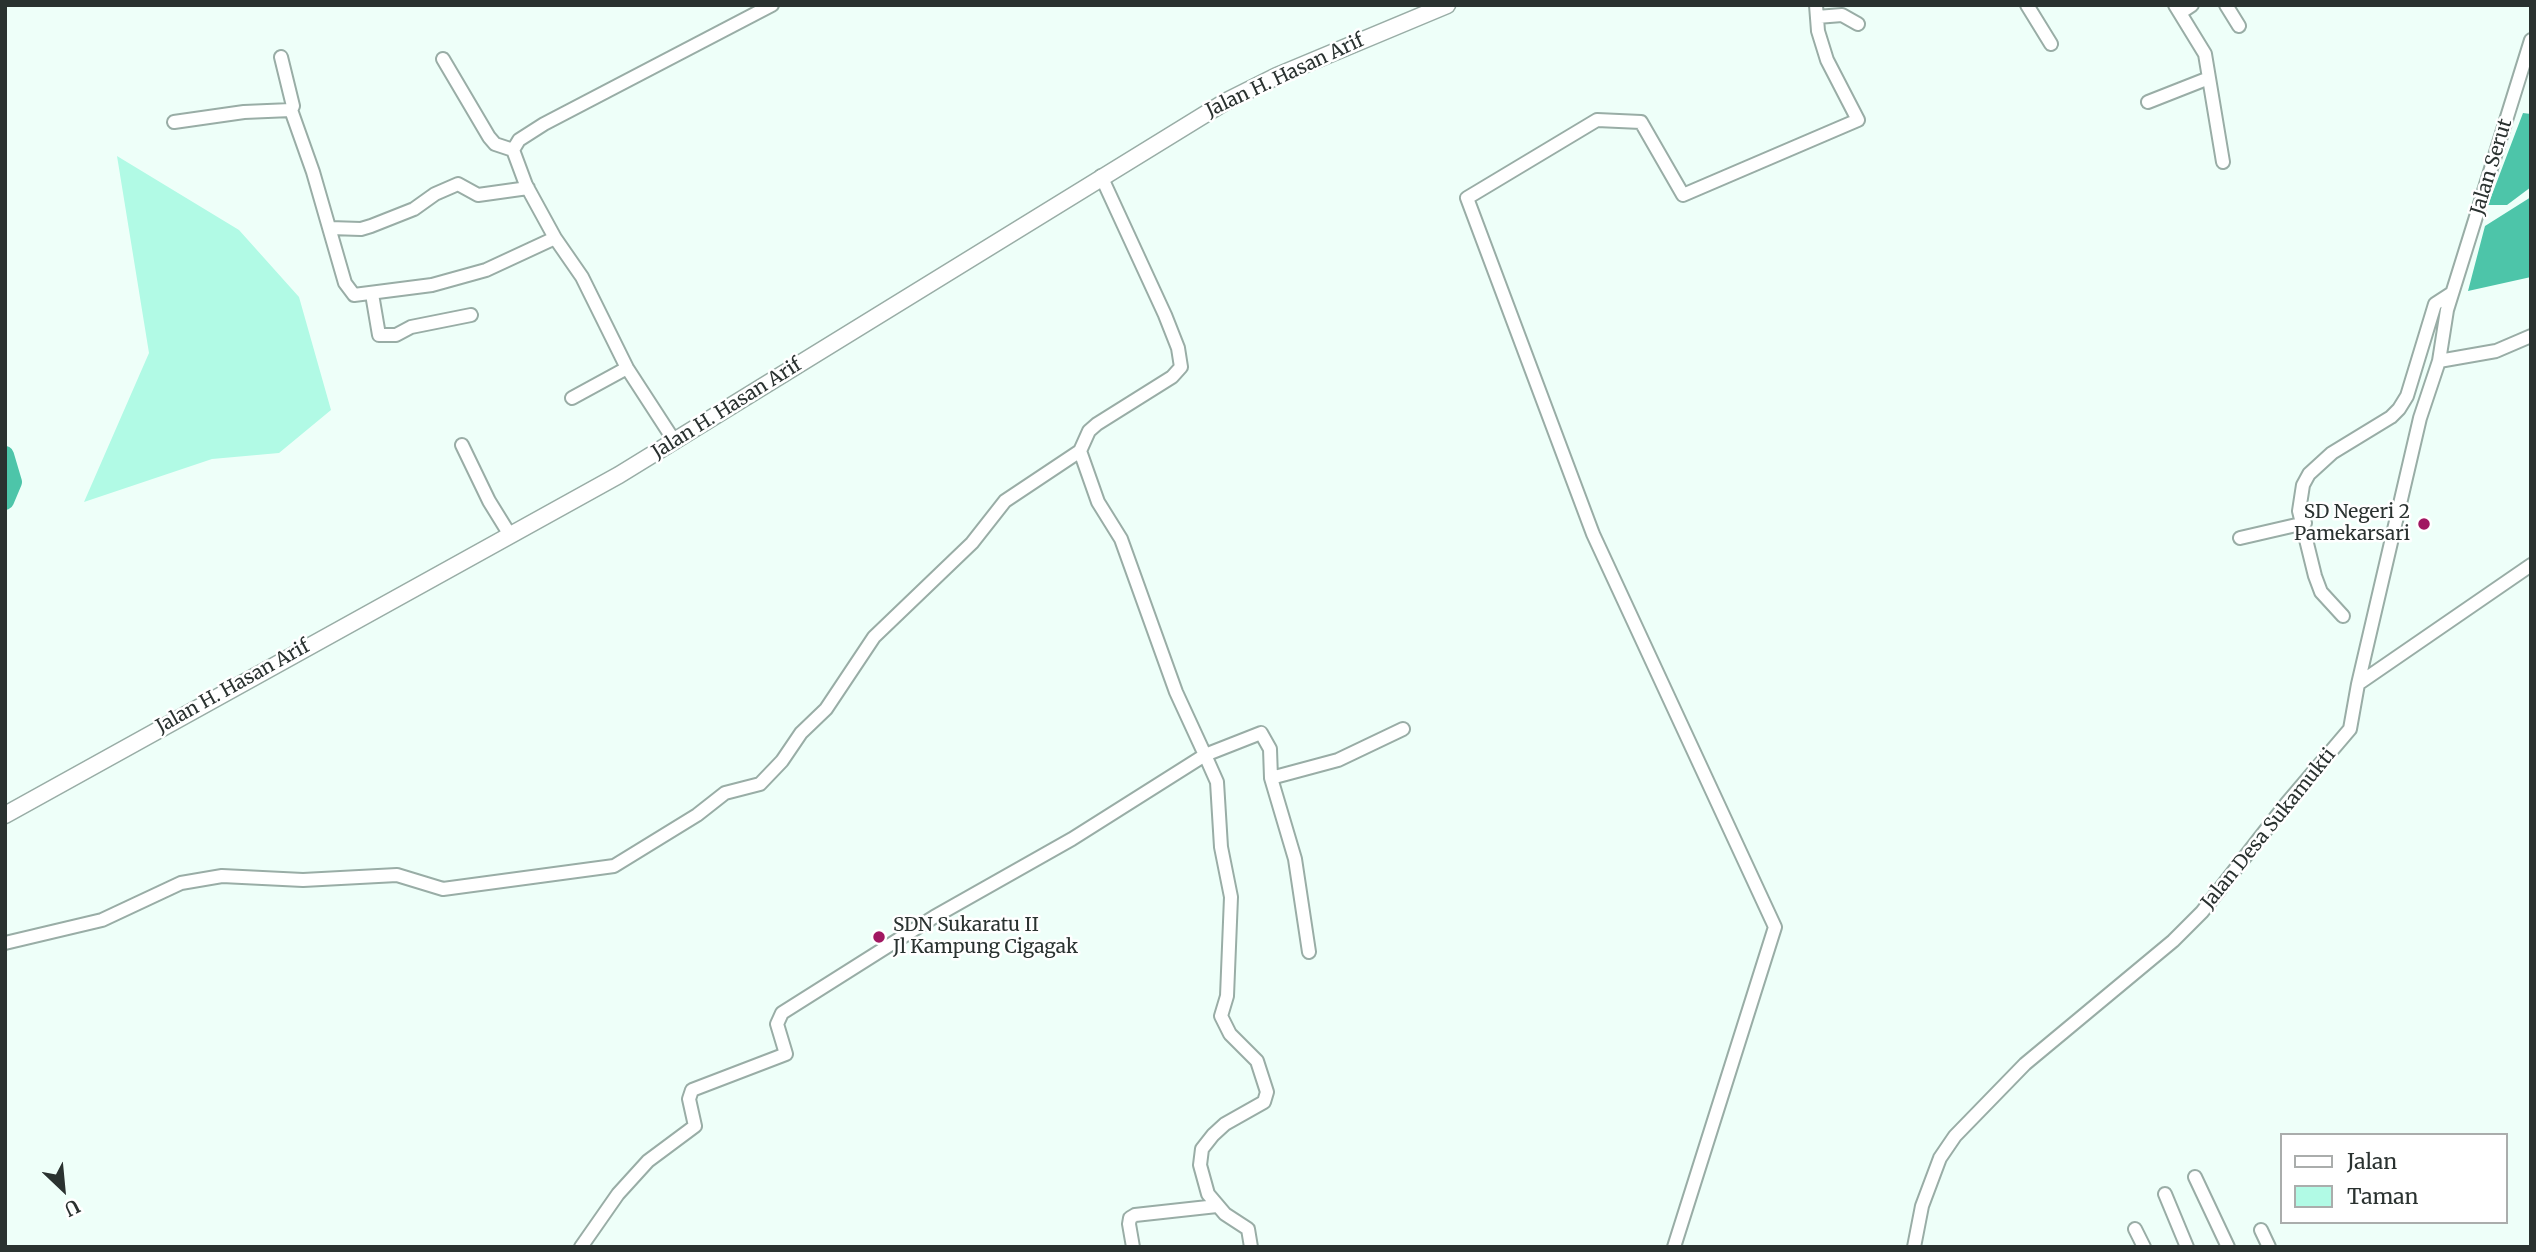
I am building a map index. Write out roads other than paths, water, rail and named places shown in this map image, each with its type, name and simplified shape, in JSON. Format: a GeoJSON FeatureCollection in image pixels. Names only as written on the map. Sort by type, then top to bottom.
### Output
{"type":"FeatureCollection","features":[{"type":"Feature","properties":{"kind":"main road","name":"Jalan H. Hasan Arif"},"geometry":{"type":"LineString","coordinates":[[5,816],[675,442],[1101,176],[1242,93],[1447,5]]}},
{"type":"Feature","properties":{"kind":"street"},"geometry":{"type":"LineString","coordinates":[[513,150],[519,140],[544,124],[772,5]]}},
{"type":"Feature","properties":{"kind":"street"},"geometry":{"type":"LineString","coordinates":[[2027,5],[2051,44]]}},
{"type":"Feature","properties":{"kind":"street"},"geometry":{"type":"LineString","coordinates":[[2192,5],[2177,9],[2203,50],[2223,162]]}},
{"type":"Feature","properties":{"kind":"street"},"geometry":{"type":"LineString","coordinates":[[2226,5],[2239,26]]}},
{"type":"Feature","properties":{"kind":"street"},"geometry":{"type":"LineString","coordinates":[[1674,1247],[1775,927],[1593,534],[1467,198],[1597,121],[1641,122],[1683,195],[1858,120],[1827,60],[1818,31],[1817,11],[1842,15],[1858,24]]}},
{"type":"Feature","properties":{"kind":"street","name":"Jalan Serut"},"geometry":{"type":"LineString","coordinates":[[2305,523],[2300,511],[2303,485],[2309,474],[2332,453],[2391,417],[2405,400],[2435,304],[2449,302],[2531,40]]}},
{"type":"Feature","properties":{"kind":"street"},"geometry":{"type":"LineString","coordinates":[[281,57],[293,106],[291,110],[348,290],[354,295],[432,285],[486,271],[555,238]]}},
{"type":"Feature","properties":{"kind":"street"},"geometry":{"type":"LineString","coordinates":[[443,59],[488,137],[495,144],[513,150]]}},
{"type":"Feature","properties":{"kind":"street"},"geometry":{"type":"LineString","coordinates":[[2148,102],[2209,78]]}},
{"type":"Feature","properties":{"kind":"street"},"geometry":{"type":"LineString","coordinates":[[174,122],[244,112],[291,110]]}},
{"type":"Feature","properties":{"kind":"street"},"geometry":{"type":"LineString","coordinates":[[513,150],[528,188],[555,238],[582,277],[627,368],[675,442]]}},
{"type":"Feature","properties":{"kind":"street"},"geometry":{"type":"LineString","coordinates":[[5,943],[102,920],[181,883],[222,876],[303,880],[397,875],[443,889],[614,866],[697,815],[725,793],[760,784],[782,761],[801,733],[826,709],[874,637],[972,543],[1005,501],[1080,451],[1089,431],[1097,424],[1172,377],[1182,363],[1132,238],[1101,176]]}},
{"type":"Feature","properties":{"kind":"street"},"geometry":{"type":"LineString","coordinates":[[330,228],[371,226],[414,209],[435,194],[458,184],[478,195],[528,188]]}},
{"type":"Feature","properties":{"kind":"street"},"geometry":{"type":"LineString","coordinates":[[372,294],[380,335],[396,335],[411,327],[471,315]]}},
{"type":"Feature","properties":{"kind":"street","name":"Jalan Desa Sukamukti"},"geometry":{"type":"LineString","coordinates":[[1914,1247],[1922,1206],[1940,1158],[1955,1136],[2025,1064],[2123,985],[2202,912],[2287,803],[2350,729],[2420,418],[2439,361],[2449,302]]}},
{"type":"Feature","properties":{"kind":"street"},"geometry":{"type":"LineString","coordinates":[[2439,361],[2496,351],[2531,336]]}},
{"type":"Feature","properties":{"kind":"street"},"geometry":{"type":"LineString","coordinates":[[572,398],[627,368]]}},
{"type":"Feature","properties":{"kind":"street"},"geometry":{"type":"LineString","coordinates":[[462,445],[489,501],[510,535]]}},
{"type":"Feature","properties":{"kind":"street"},"geometry":{"type":"LineString","coordinates":[[1080,451],[1098,502],[1121,539],[1176,692],[1217,782],[1222,847],[1231,897],[1227,996],[1221,1016],[1230,1034],[1257,1060],[1267,1092],[1264,1102],[1225,1124],[1202,1149],[1202,1177],[1217,1206],[1248,1229],[1251,1247]]}},
{"type":"Feature","properties":{"kind":"street"},"geometry":{"type":"LineString","coordinates":[[2240,538],[2305,523],[2306,547],[2321,592],[2343,616]]}},
{"type":"Feature","properties":{"kind":"street"},"geometry":{"type":"LineString","coordinates":[[2358,684],[2531,565]]}},
{"type":"Feature","properties":{"kind":"street"},"geometry":{"type":"LineString","coordinates":[[1271,778],[1338,760],[1403,729]]}},
{"type":"Feature","properties":{"kind":"street"},"geometry":{"type":"LineString","coordinates":[[581,1247],[618,1194],[648,1161],[695,1126],[689,1100],[692,1090],[786,1054],[777,1024],[782,1013],[934,917],[1072,839],[1205,755],[1261,733],[1270,749],[1271,778],[1296,859],[1309,952]]}},
{"type":"Feature","properties":{"kind":"street"},"geometry":{"type":"LineString","coordinates":[[2195,1177],[2228,1247]]}},
{"type":"Feature","properties":{"kind":"street"},"geometry":{"type":"LineString","coordinates":[[2165,1194],[2187,1247]]}},
{"type":"Feature","properties":{"kind":"street"},"geometry":{"type":"LineString","coordinates":[[1133,1247],[1129,1224],[1130,1218],[1135,1215],[1217,1206]]}},
{"type":"Feature","properties":{"kind":"street"},"geometry":{"type":"LineString","coordinates":[[2135,1229],[2144,1247]]}},
{"type":"Feature","properties":{"kind":"street"},"geometry":{"type":"LineString","coordinates":[[2261,1230],[2269,1247]]}},
{"type":"Feature","properties":{"kind":"waterway"},"geometry":{"type":"LineString","coordinates":[[5,455],[13,482],[5,501]]}},
{"type":"Feature","properties":{"kind":"place","name":"SD Negeri 2 Pamekarsari"},"geometry":{"type":"Point","coordinates":[2424,524]}},
{"type":"Feature","properties":{"kind":"place","name":"SDN Sukaratu II Jl Kampung Cigagak"},"geometry":{"type":"Point","coordinates":[879,937]}}]}
